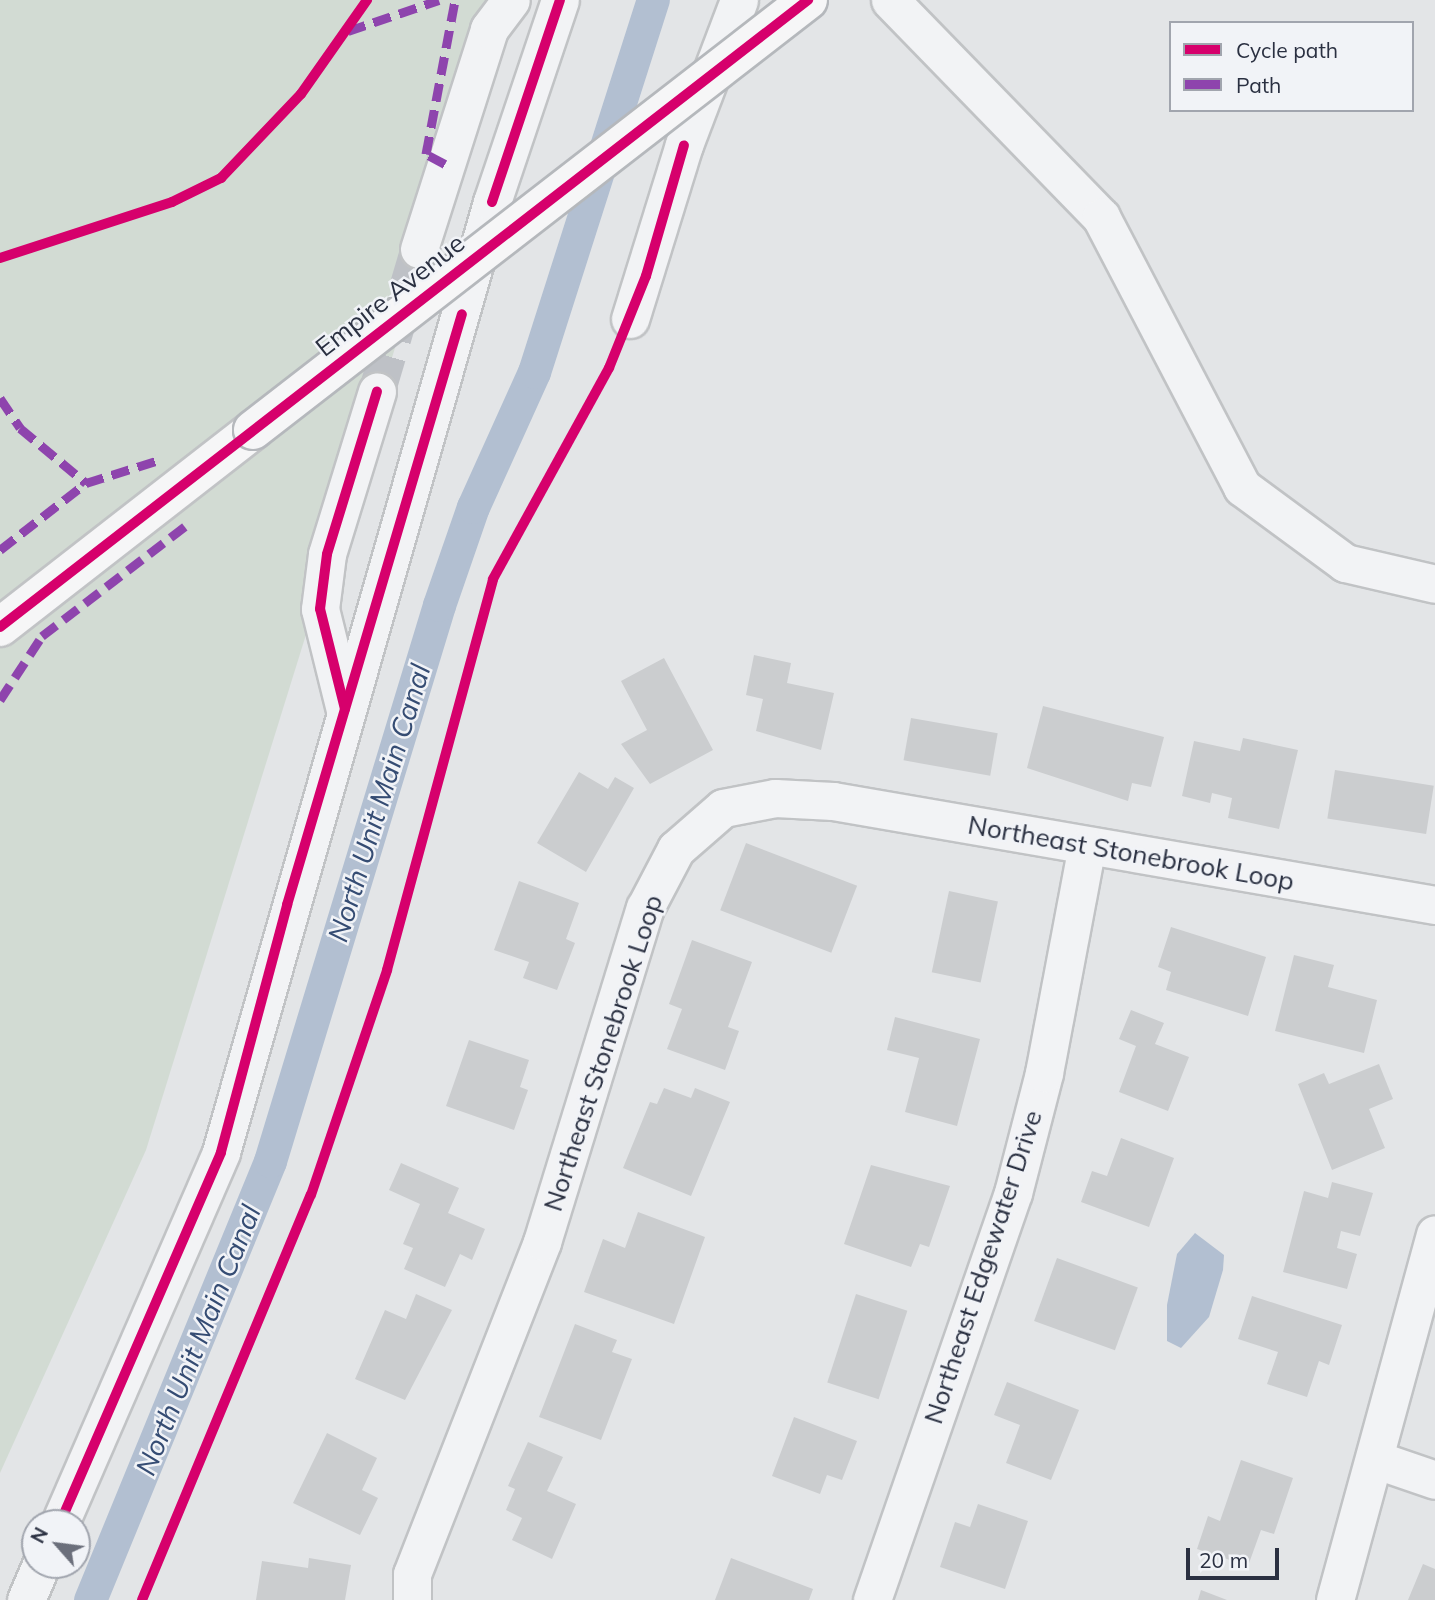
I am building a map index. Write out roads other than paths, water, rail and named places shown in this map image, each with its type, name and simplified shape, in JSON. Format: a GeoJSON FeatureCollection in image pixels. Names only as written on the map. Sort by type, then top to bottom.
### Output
{"type":"FeatureCollection","features":[{"type":"Feature","properties":{"kind":"highway","name":"Empire Avenue"},"geometry":{"type":"LineString","coordinates":[[0,627],[808,0]]}},
{"type":"Feature","properties":{"kind":"street"},"geometry":{"type":"LineString","coordinates":[[419,249],[489,29],[511,0]]}},
{"type":"Feature","properties":{"kind":"street"},"geometry":{"type":"LineString","coordinates":[[66,1509],[221,1152],[492,202],[560,0]]}},
{"type":"Feature","properties":{"kind":"street"},"geometry":{"type":"LineString","coordinates":[[630,319],[684,145],[738,0]]}},
{"type":"Feature","properties":{"kind":"street"},"geometry":{"type":"LineString","coordinates":[[890,0],[1101,217],[1242,487],[1345,563],[1435,584]]}},
{"type":"Feature","properties":{"kind":"street"},"geometry":{"type":"LineString","coordinates":[[345,710],[320,608],[327,554],[377,391]]}},
{"type":"Feature","properties":{"kind":"street","name":"Northeast Stonebrook Loop"},"geometry":{"type":"LineString","coordinates":[[412,1600],[412,1574],[542,1242],[645,908],[676,849],[723,808],[775,798],[833,800],[1435,905]]}},
{"type":"Feature","properties":{"kind":"street","name":"Northeast Edgewater Drive"},"geometry":{"type":"LineString","coordinates":[[872,1600],[1013,1193],[1044,1073],[1087,846]]}},
{"type":"Feature","properties":{"kind":"street"},"geometry":{"type":"LineString","coordinates":[[1335,1600],[1377,1460],[1435,1234]]}},
{"type":"Feature","properties":{"kind":"street"},"geometry":{"type":"LineString","coordinates":[[1377,1460],[1435,1480]]}},
{"type":"Feature","properties":{"kind":"street"},"geometry":{"type":"LineString","coordinates":[[26,1600],[35,1579]]}},
{"type":"Feature","properties":{"kind":"water"},"geometry":{"type":"Polygon","coordinates":[[[1195,1233],[1224,1255],[1223,1270],[1209,1317],[1181,1348],[1167,1341],[1167,1305],[1177,1254],[1195,1233]]]}},
{"type":"Feature","properties":{"kind":"waterway","name":"North Unit Main Canal"},"geometry":{"type":"LineString","coordinates":[[90,1600],[270,1161],[439,605],[473,507],[534,372],[653,0]]}},
{"type":"Feature","properties":{"kind":"tunnel"},"geometry":{"type":"LineString","coordinates":[[377,391],[419,249]]}}]}
